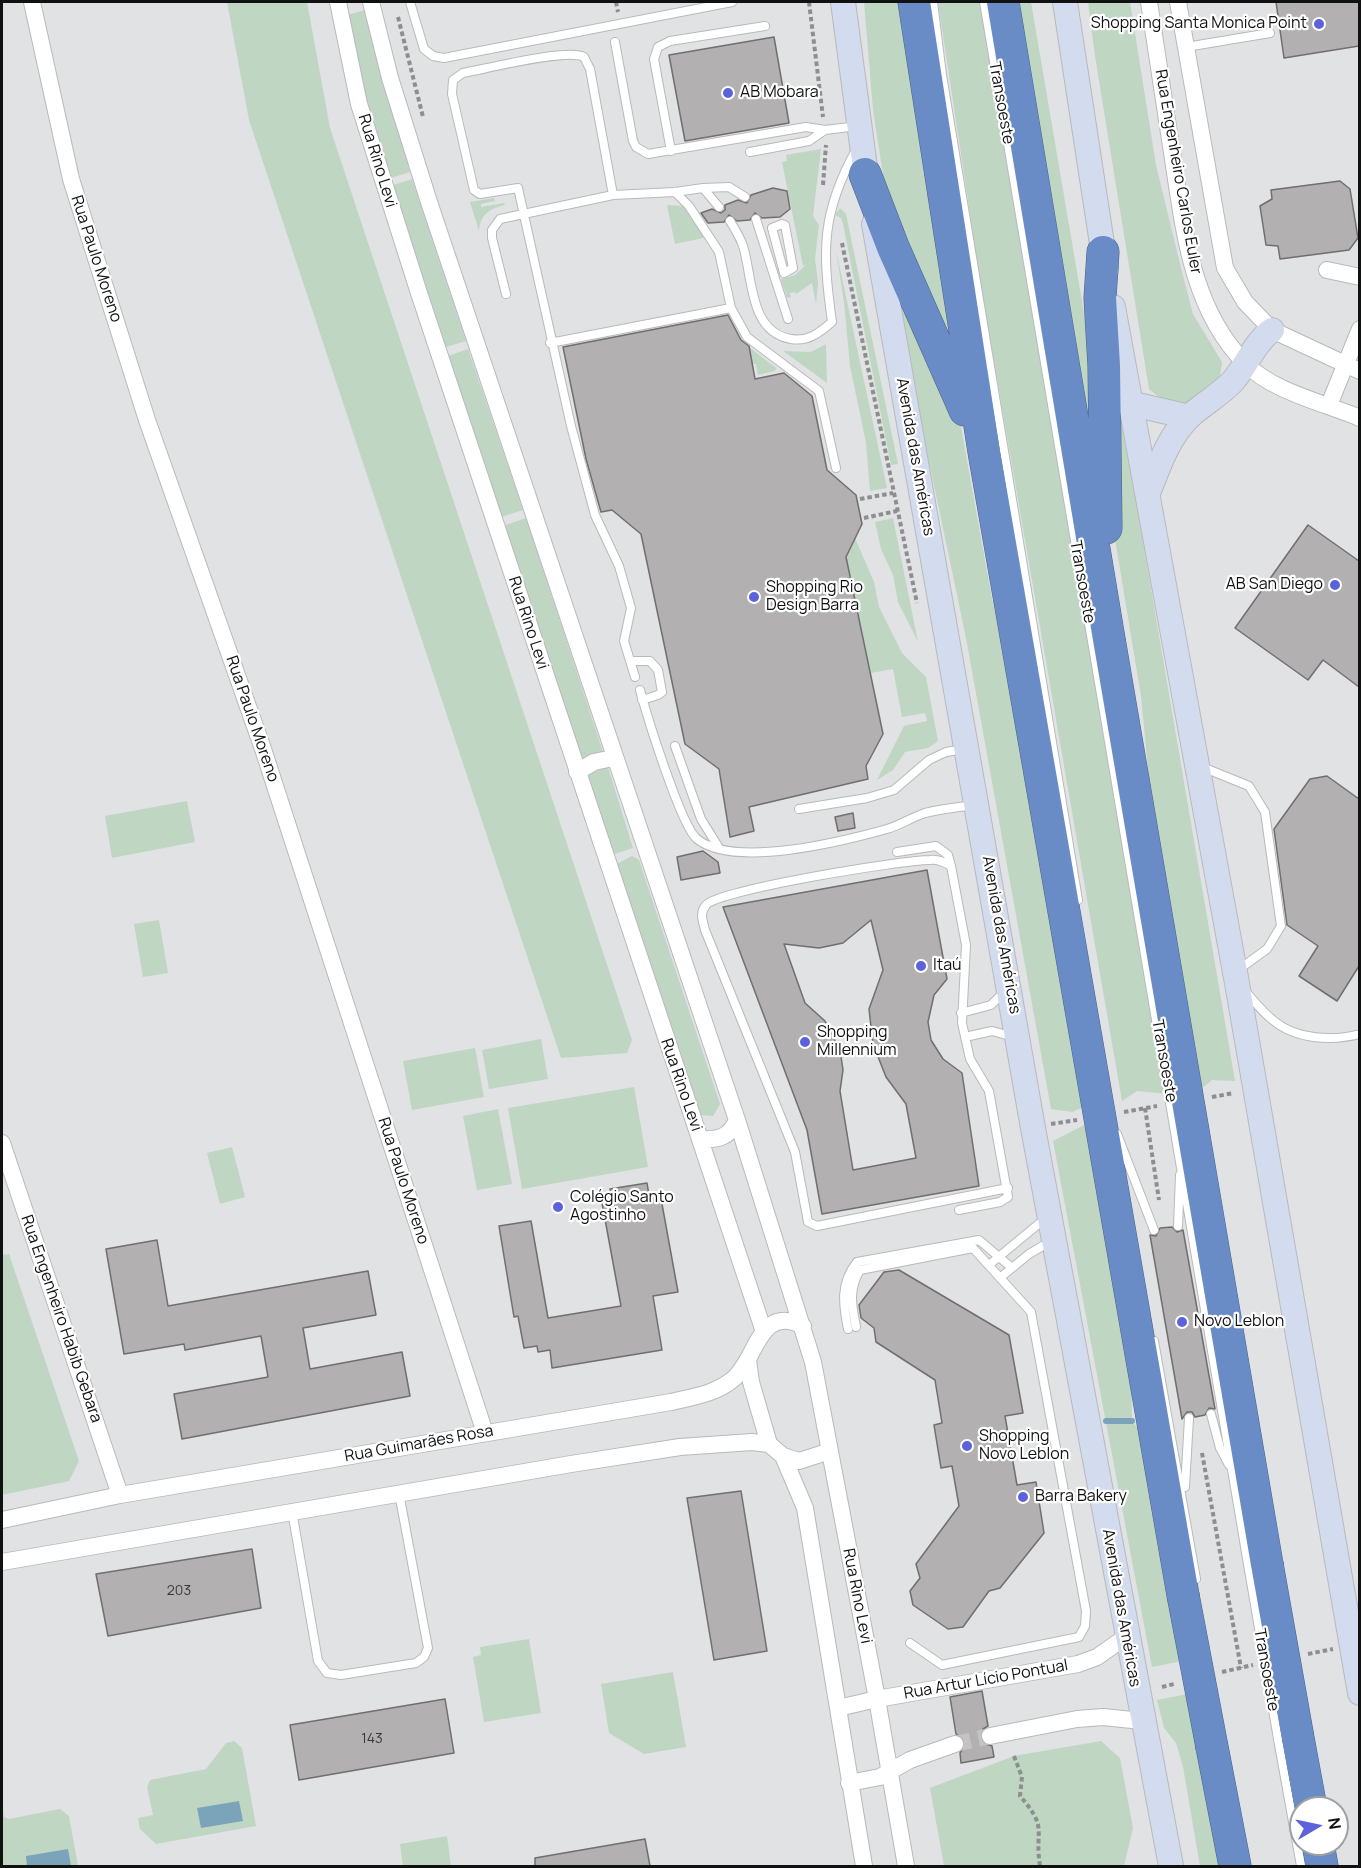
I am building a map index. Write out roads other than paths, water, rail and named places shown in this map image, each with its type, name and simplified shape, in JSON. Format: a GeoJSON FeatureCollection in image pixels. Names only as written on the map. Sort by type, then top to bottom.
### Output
{"type":"FeatureCollection","features":[{"type":"Feature","properties":{"kind":"highway"},"geometry":{"type":"LineString","coordinates":[[914,2],[984,453],[1191,1593],[1212,1747],[1234,1866]]}},
{"type":"Feature","properties":{"kind":"highway"},"geometry":{"type":"LineString","coordinates":[[1003,2],[1108,633],[1258,1567],[1288,1739],[1307,1796]]}},
{"type":"Feature","properties":{"kind":"highway"},"geometry":{"type":"LineString","coordinates":[[865,174],[898,258],[984,453]]}},
{"type":"Feature","properties":{"kind":"highway"},"geometry":{"type":"LineString","coordinates":[[1103,252],[1100,298],[1104,366],[1106,531],[1115,601],[1108,633]]}},
{"type":"Feature","properties":{"kind":"main road","name":"Avenida das Américas"},"geometry":{"type":"LineString","coordinates":[[843,2],[865,174],[1049,1215],[1171,1866]]}},
{"type":"Feature","properties":{"kind":"main road"},"geometry":{"type":"LineString","coordinates":[[1065,2],[1103,252],[1129,403],[1148,493],[1352,1622],[1359,1686]]}},
{"type":"Feature","properties":{"kind":"main road"},"geometry":{"type":"LineString","coordinates":[[1148,493],[1174,436],[1189,417],[1231,383],[1246,365],[1259,341],[1272,330]]}},
{"type":"Feature","properties":{"kind":"main road"},"geometry":{"type":"LineString","coordinates":[[1129,403],[1189,417]]}},
{"type":"Feature","properties":{"kind":"street","name":"Rua Paulo Moreno"},"geometry":{"type":"LineString","coordinates":[[32,2],[71,178],[140,398],[263,748],[485,1433]]}},
{"type":"Feature","properties":{"kind":"street","name":"Rua Rino Levi"},"geometry":{"type":"LineString","coordinates":[[338,2],[359,104],[577,772],[700,1139],[723,1138],[732,1131],[736,1120]]}},
{"type":"Feature","properties":{"kind":"street"},"geometry":{"type":"LineString","coordinates":[[371,2],[390,78],[425,191],[736,1120]]}},
{"type":"Feature","properties":{"kind":"street","name":"Rua Engenheiro Carlos Euler"},"geometry":{"type":"LineString","coordinates":[[1149,2],[1179,197],[1193,266],[1205,304],[1221,335],[1246,365],[1284,389],[1359,418]]}},
{"type":"Feature","properties":{"kind":"street","name":"Rua Engenheiro Carlos Euler"},"geometry":{"type":"LineString","coordinates":[[1178,2],[1225,268],[1245,302],[1272,330],[1352,369]]}},
{"type":"Feature","properties":{"kind":"street"},"geometry":{"type":"LineString","coordinates":[[1327,270],[1359,277]]}},
{"type":"Feature","properties":{"kind":"street"},"geometry":{"type":"LineString","coordinates":[[1329,405],[1352,369],[1359,327]]}},
{"type":"Feature","properties":{"kind":"street"},"geometry":{"type":"LineString","coordinates":[[577,772],[594,762],[613,758]]}},
{"type":"Feature","properties":{"kind":"street","name":"Rua Rino Levi"},"geometry":{"type":"LineString","coordinates":[[736,1120],[813,1362],[906,1866]]}},
{"type":"Feature","properties":{"kind":"street"},"geometry":{"type":"LineString","coordinates":[[700,1139],[763,1329],[780,1321],[793,1321],[803,1326]]}},
{"type":"Feature","properties":{"kind":"street","name":"Rua Engenheiro Habib Gebara"},"geometry":{"type":"LineString","coordinates":[[2,1143],[120,1496]]}},
{"type":"Feature","properties":{"kind":"street","name":"Rua Guimarães Rosa"},"geometry":{"type":"LineString","coordinates":[[2,1520],[120,1496],[671,1402],[712,1392],[733,1380],[748,1360],[763,1329]]}},
{"type":"Feature","properties":{"kind":"street"},"geometry":{"type":"LineString","coordinates":[[748,1360],[751,1382],[769,1444],[783,1456],[799,1461],[830,1451]]}},
{"type":"Feature","properties":{"kind":"street"},"geometry":{"type":"LineString","coordinates":[[2,1562],[680,1447],[752,1442],[769,1444]]}},
{"type":"Feature","properties":{"kind":"street"},"geometry":{"type":"LineString","coordinates":[[783,1456],[805,1508],[864,1866]]}},
{"type":"Feature","properties":{"kind":"street","name":"Rua Artur Lício Pontual"},"geometry":{"type":"LineString","coordinates":[[838,1708],[877,1699],[1078,1664],[1097,1657],[1127,1636]]}},
{"type":"Feature","properties":{"kind":"street"},"geometry":{"type":"LineString","coordinates":[[990,1736],[1077,1719],[1103,1717],[1142,1721]]}},
{"type":"Feature","properties":{"kind":"street"},"geometry":{"type":"LineString","coordinates":[[849,1783],[867,1781],[888,1773],[910,1760],[955,1744]]}},
{"type":"Feature","properties":{"kind":"lane"},"geometry":{"type":"LineString","coordinates":[[410,2],[424,49],[433,56],[444,57],[732,2]]}},
{"type":"Feature","properties":{"kind":"lane"},"geometry":{"type":"LineString","coordinates":[[933,2],[944,87],[1080,914]]}},
{"type":"Feature","properties":{"kind":"lane","name":"Transoeste"},"geometry":{"type":"LineString","coordinates":[[984,2],[1233,1474],[1258,1567]]}},
{"type":"Feature","properties":{"kind":"lane"},"geometry":{"type":"LineString","coordinates":[[671,151],[654,59],[658,47],[670,41],[765,26]]}},
{"type":"Feature","properties":{"kind":"lane"},"geometry":{"type":"LineString","coordinates":[[1186,47],[1270,33]]}},
{"type":"Feature","properties":{"kind":"lane"},"geometry":{"type":"LineString","coordinates":[[615,42],[636,147],[648,154],[806,127],[859,134],[840,179],[827,220],[824,254],[832,322],[819,334],[801,340],[784,337],[770,329],[762,320],[756,308],[743,247],[730,221]]}},
{"type":"Feature","properties":{"kind":"lane"},"geometry":{"type":"LineString","coordinates":[[613,195],[588,61],[579,54],[539,58],[463,73],[453,80],[451,87],[474,190],[480,194],[518,188],[550,344],[595,515],[619,566],[632,608],[624,640],[635,677]]}},
{"type":"Feature","properties":{"kind":"lane"},"geometry":{"type":"LineString","coordinates":[[750,152],[809,141],[825,130]]}},
{"type":"Feature","properties":{"kind":"lane"},"geometry":{"type":"LineString","coordinates":[[506,294],[492,230],[500,219],[523,212],[613,195],[729,187],[745,197]]}},
{"type":"Feature","properties":{"kind":"lane"},"geometry":{"type":"LineString","coordinates":[[703,188],[719,207]]}},
{"type":"Feature","properties":{"kind":"lane"},"geometry":{"type":"LineString","coordinates":[[675,192],[689,206],[719,252],[731,308],[747,337],[819,391],[836,468]]}},
{"type":"Feature","properties":{"kind":"lane"},"geometry":{"type":"LineString","coordinates":[[756,219],[788,319]]}},
{"type":"Feature","properties":{"kind":"lane"},"geometry":{"type":"LineString","coordinates":[[784,224],[793,268],[789,272],[782,272],[773,233],[773,225],[784,224]]}},
{"type":"Feature","properties":{"kind":"lane"},"geometry":{"type":"LineString","coordinates":[[762,235],[773,233]]}},
{"type":"Feature","properties":{"kind":"lane"},"geometry":{"type":"LineString","coordinates":[[550,344],[731,308]]}},
{"type":"Feature","properties":{"kind":"lane"},"geometry":{"type":"LineString","coordinates":[[630,661],[650,661],[658,670],[660,694],[641,695],[689,828],[696,838],[719,848],[741,853],[770,853],[887,829],[925,813],[978,804]]}},
{"type":"Feature","properties":{"kind":"lane"},"geometry":{"type":"LineString","coordinates":[[675,746],[701,819],[719,848]]}},
{"type":"Feature","properties":{"kind":"lane"},"geometry":{"type":"LineString","coordinates":[[799,809],[867,798],[894,790],[929,760],[946,752],[968,748]]}},
{"type":"Feature","properties":{"kind":"lane"},"geometry":{"type":"LineString","coordinates":[[1197,765],[1249,786],[1265,812],[1283,925],[1267,949],[1236,978],[1275,1023],[1319,1039],[1359,1034]]}},
{"type":"Feature","properties":{"kind":"lane"},"geometry":{"type":"LineString","coordinates":[[897,852],[936,846],[948,855],[966,945],[962,1014],[965,1037],[970,1059],[989,1091],[1008,1197],[1004,1200],[959,1210]]}},
{"type":"Feature","properties":{"kind":"lane"},"geometry":{"type":"LineString","coordinates":[[951,866],[937,860],[920,861],[754,888],[711,901],[705,906],[701,916],[795,1152],[808,1222],[817,1226],[1008,1188]]}},
{"type":"Feature","properties":{"kind":"lane"},"geometry":{"type":"LineString","coordinates":[[962,1014],[991,1005],[1010,985]]}},
{"type":"Feature","properties":{"kind":"lane"},"geometry":{"type":"LineString","coordinates":[[965,1037],[992,1031],[1018,1039]]}},
{"type":"Feature","properties":{"kind":"lane"},"geometry":{"type":"LineString","coordinates":[[1115,1124],[1124,1178]]}},
{"type":"Feature","properties":{"kind":"lane"},"geometry":{"type":"LineString","coordinates":[[1117,1134],[1154,1230]]}},
{"type":"Feature","properties":{"kind":"lane","name":"Transoeste"},"geometry":{"type":"LineString","coordinates":[[1178,1226],[1177,1204],[1181,1162]]}},
{"type":"Feature","properties":{"kind":"lane"},"geometry":{"type":"LineString","coordinates":[[989,1265],[1049,1215]]}},
{"type":"Feature","properties":{"kind":"lane"},"geometry":{"type":"LineString","coordinates":[[910,1643],[942,1665],[1069,1641],[1079,1637],[1084,1626],[1086,1611],[1031,1312],[973,1248],[860,1270],[853,1282],[851,1296],[852,1328],[843,1306],[846,1278],[857,1262],[979,1240],[1011,1268]]}},
{"type":"Feature","properties":{"kind":"lane"},"geometry":{"type":"LineString","coordinates":[[1001,1277],[1054,1240]]}},
{"type":"Feature","properties":{"kind":"lane"},"geometry":{"type":"LineString","coordinates":[[1153,1335],[1184,1499],[1191,1593]]}},
{"type":"Feature","properties":{"kind":"lane","name":"Transoeste"},"geometry":{"type":"LineString","coordinates":[[1211,1414],[1220,1448],[1233,1474]]}},
{"type":"Feature","properties":{"kind":"lane"},"geometry":{"type":"LineString","coordinates":[[1184,1499],[1189,1418]]}},
{"type":"Feature","properties":{"kind":"lane"},"geometry":{"type":"LineString","coordinates":[[292,1511],[318,1661],[327,1673],[341,1675],[416,1663],[424,1657],[428,1648],[399,1493]]}},
{"type":"Feature","properties":{"kind":"lane"},"geometry":{"type":"LineString","coordinates":[[1288,1739],[1300,1866]]}},
{"type":"Feature","properties":{"kind":"water"},"geometry":{"type":"Polygon","coordinates":[[[239,1801],[243,1821],[201,1828],[197,1808],[239,1801]]]}},
{"type":"Feature","properties":{"kind":"water"},"geometry":{"type":"Polygon","coordinates":[[[68,1849],[71,1866],[27,1866],[26,1856],[68,1849]]]}},
{"type":"Feature","properties":{"kind":"waterway"},"geometry":{"type":"LineString","coordinates":[[1106,1421],[1132,1421]]}},
{"type":"Feature","properties":{"kind":"tunnel"},"geometry":{"type":"LineString","coordinates":[[955,1744],[990,1736]]}},
{"type":"Feature","properties":{"kind":"place","name":"Shopping Santa Monica Point"},"geometry":{"type":"Point","coordinates":[1319,24]}},
{"type":"Feature","properties":{"kind":"place","name":"AB Mobara"},"geometry":{"type":"Point","coordinates":[728,93]}},
{"type":"Feature","properties":{"kind":"place","name":"AB San Diego"},"geometry":{"type":"Point","coordinates":[1335,585]}},
{"type":"Feature","properties":{"kind":"place","name":"Shopping Rio Design Barra"},"geometry":{"type":"Point","coordinates":[754,597]}},
{"type":"Feature","properties":{"kind":"place","name":"Itaú"},"geometry":{"type":"Point","coordinates":[921,966]}},
{"type":"Feature","properties":{"kind":"place","name":"Shopping Millennium"},"geometry":{"type":"Point","coordinates":[805,1042]}},
{"type":"Feature","properties":{"kind":"place","name":"Colégio Santo Agostinho"},"geometry":{"type":"Point","coordinates":[558,1207]}},
{"type":"Feature","properties":{"kind":"place","name":"Novo Leblon"},"geometry":{"type":"Point","coordinates":[1182,1322]}},
{"type":"Feature","properties":{"kind":"place","name":"Shopping Novo Leblon"},"geometry":{"type":"Point","coordinates":[967,1446]}},
{"type":"Feature","properties":{"kind":"place","name":"Barra Bakery"},"geometry":{"type":"Point","coordinates":[1023,1497]}}]}
